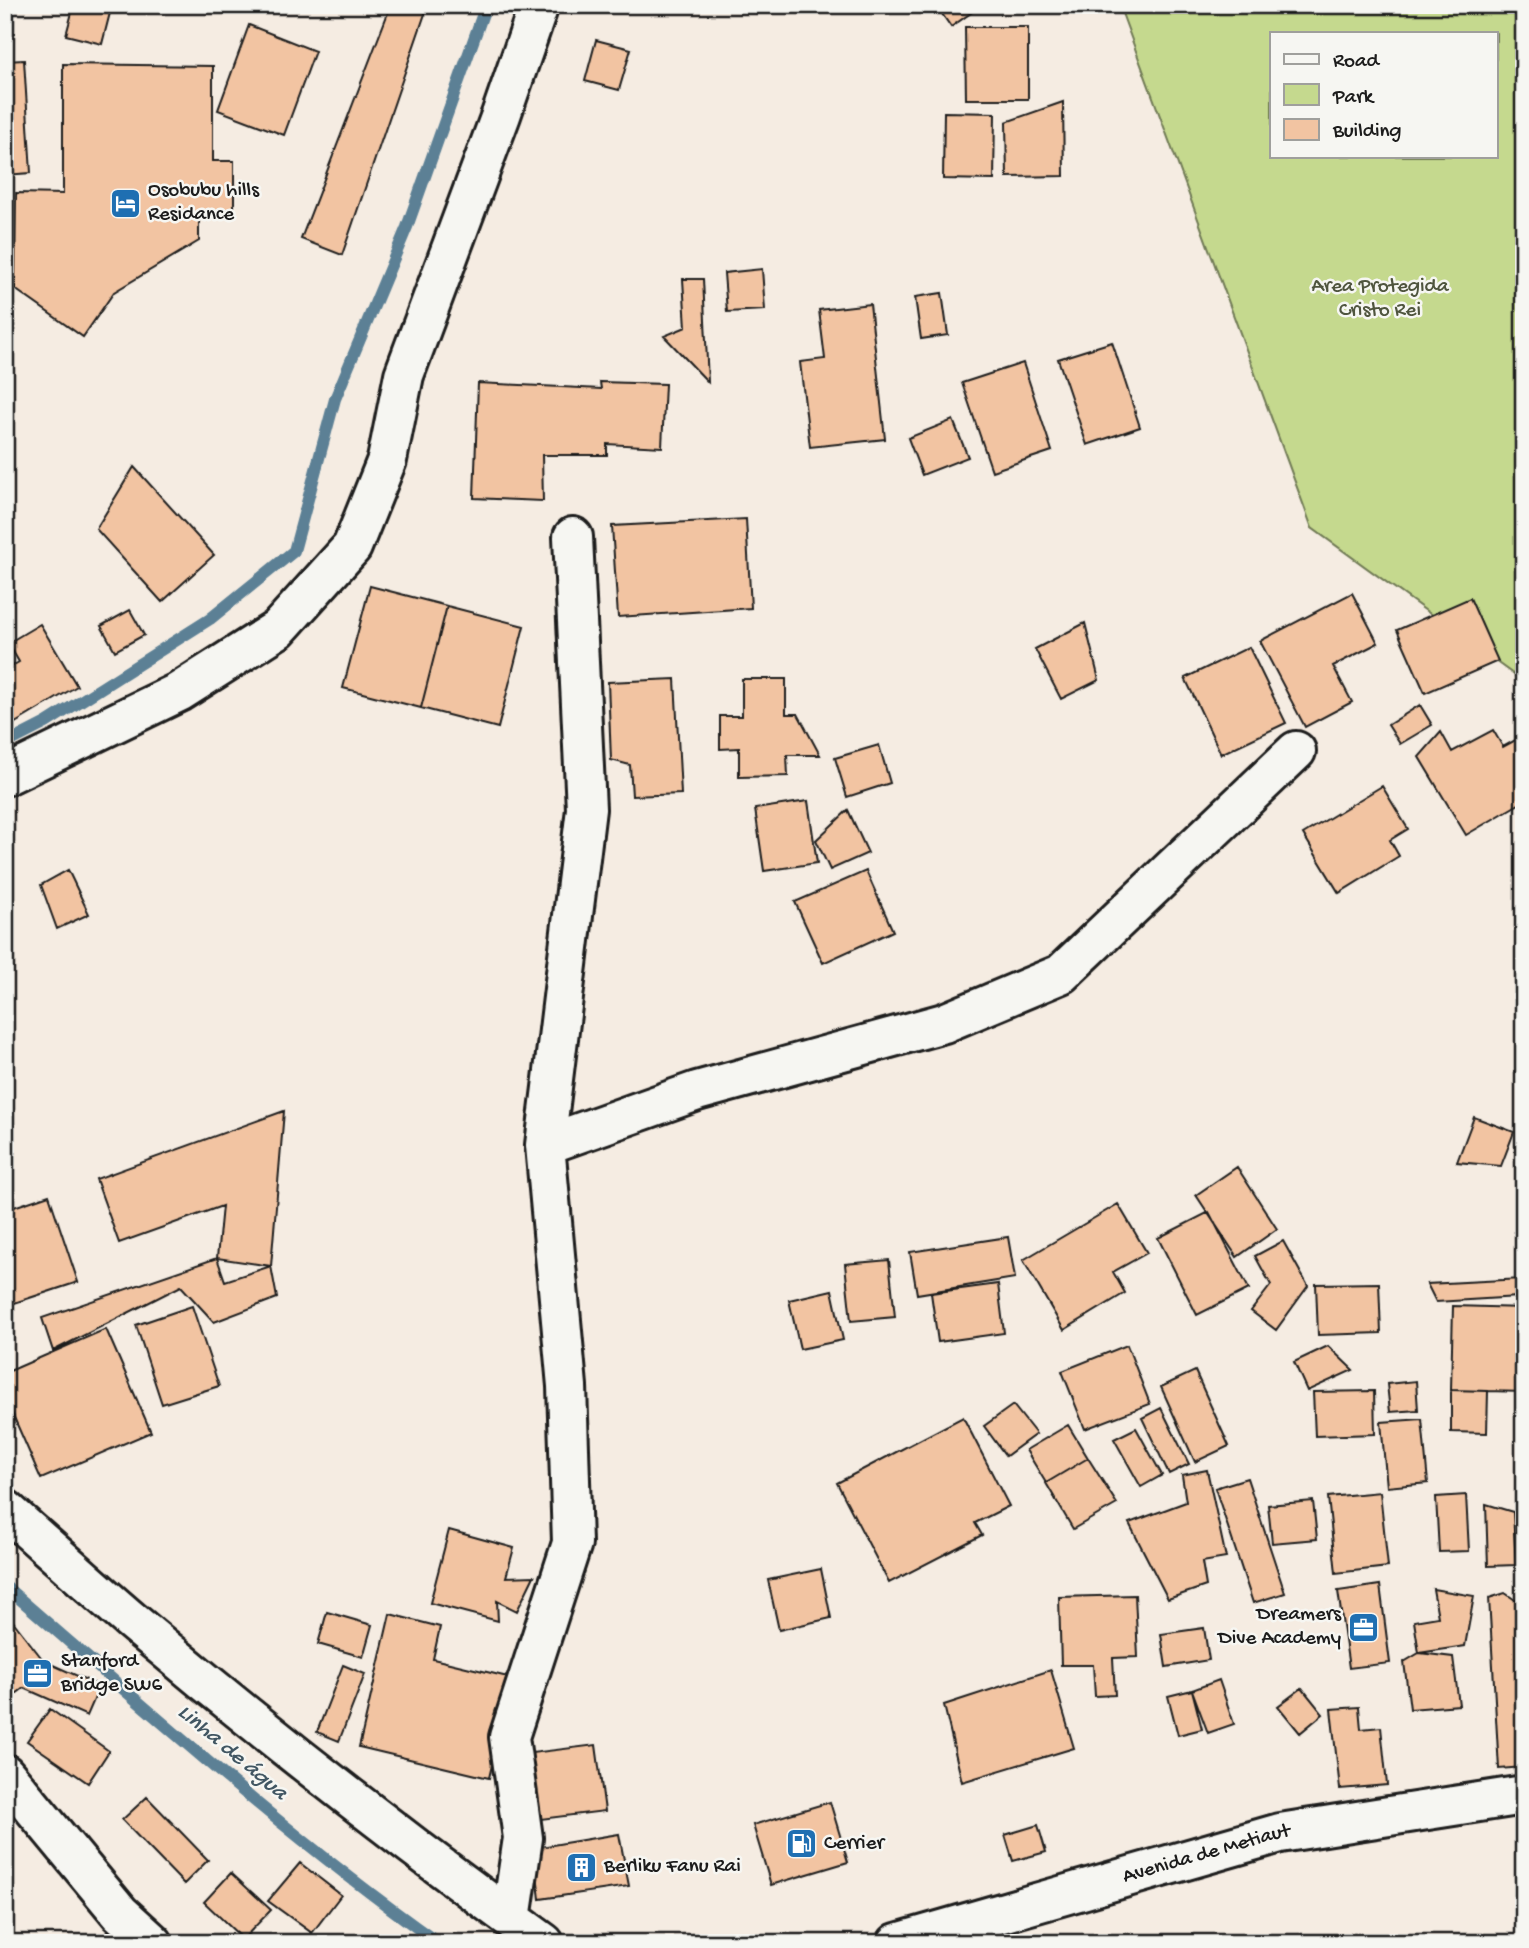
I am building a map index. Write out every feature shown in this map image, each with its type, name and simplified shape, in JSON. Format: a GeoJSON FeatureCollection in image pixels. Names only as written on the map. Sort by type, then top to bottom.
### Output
{"type":"FeatureCollection","features":[{"type":"Feature","properties":{"kind":"street"},"geometry":{"type":"LineString","coordinates":[[5,776],[179,692],[278,629],[352,547],[387,460],[404,376],[539,5]]}},
{"type":"Feature","properties":{"kind":"street"},"geometry":{"type":"LineString","coordinates":[[510,1919],[523,1838],[509,1737],[572,1543],[567,1387],[545,1145],[586,809],[573,537]]}},
{"type":"Feature","properties":{"kind":"street"},"geometry":{"type":"LineString","coordinates":[[545,1145],[697,1091],[944,1023],[1060,974],[1296,751]]}},
{"type":"Feature","properties":{"kind":"street"},"geometry":{"type":"LineString","coordinates":[[5,1509],[132,1622],[298,1756],[544,1943]]}},
{"type":"Feature","properties":{"kind":"street"},"geometry":{"type":"LineString","coordinates":[[5,1774],[124,1928],[153,1943]]}},
{"type":"Feature","properties":{"kind":"street","name":"Avenida de Metiaut"},"geometry":{"type":"LineString","coordinates":[[897,1943],[1280,1833],[1524,1795]]}},
{"type":"Feature","properties":{"kind":"green space","name":"Area Protegida Cristo Rei"},"geometry":{"type":"Polygon","coordinates":[[[1119,5],[1524,5],[1524,682],[1312,528],[1119,5]]]}},
{"type":"Feature","properties":{"kind":"building"},"geometry":{"type":"Polygon","coordinates":[[[74,5],[112,5],[102,44],[66,35],[74,5]]]}},
{"type":"Feature","properties":{"kind":"building"},"geometry":{"type":"Polygon","coordinates":[[[391,5],[428,5],[342,255],[301,239],[391,5]]]}},
{"type":"Feature","properties":{"kind":"building"},"geometry":{"type":"Polygon","coordinates":[[[936,5],[982,5],[951,27],[936,5]]]}},
{"type":"Feature","properties":{"kind":"building"},"geometry":{"type":"Polygon","coordinates":[[[249,25],[315,51],[284,135],[218,110],[249,25]]]}},
{"type":"Feature","properties":{"kind":"building"},"geometry":{"type":"Polygon","coordinates":[[[965,27],[1028,27],[1028,99],[966,99],[965,27]]]}},
{"type":"Feature","properties":{"kind":"building"},"geometry":{"type":"Polygon","coordinates":[[[596,40],[631,49],[619,90],[585,81],[596,40]]]}},
{"type":"Feature","properties":{"kind":"building"},"geometry":{"type":"Polygon","coordinates":[[[24,60],[31,173],[5,175],[5,61],[24,60]]]}},
{"type":"Feature","properties":{"kind":"building","name":"Osobubu hills Residance"},"geometry":{"type":"Polygon","coordinates":[[[63,64],[213,66],[213,161],[234,161],[234,212],[199,212],[199,241],[114,292],[83,337],[15,289],[16,193],[63,194],[63,64]]]}},
{"type":"Feature","properties":{"kind":"building"},"geometry":{"type":"Polygon","coordinates":[[[1063,102],[1064,176],[1007,177],[1006,122],[1063,102]]]}},
{"type":"Feature","properties":{"kind":"building"},"geometry":{"type":"Polygon","coordinates":[[[944,112],[995,113],[994,180],[943,179],[944,112]]]}},
{"type":"Feature","properties":{"kind":"building"},"geometry":{"type":"Polygon","coordinates":[[[762,269],[765,310],[727,312],[724,273],[762,269]]]}},
{"type":"Feature","properties":{"kind":"building"},"geometry":{"type":"Polygon","coordinates":[[[683,279],[703,279],[708,382],[664,336],[686,327],[683,279]]]}},
{"type":"Feature","properties":{"kind":"building"},"geometry":{"type":"Polygon","coordinates":[[[942,293],[948,335],[921,339],[915,297],[942,293]]]}},
{"type":"Feature","properties":{"kind":"building"},"geometry":{"type":"Polygon","coordinates":[[[870,304],[885,439],[810,447],[800,362],[825,359],[819,310],[870,304]]]}},
{"type":"Feature","properties":{"kind":"building"},"geometry":{"type":"Polygon","coordinates":[[[1112,342],[1140,427],[1087,445],[1058,359],[1112,342]]]}},
{"type":"Feature","properties":{"kind":"building"},"geometry":{"type":"Polygon","coordinates":[[[1023,363],[1052,451],[992,471],[962,383],[1023,363]]]}},
{"type":"Feature","properties":{"kind":"building"},"geometry":{"type":"Polygon","coordinates":[[[600,382],[665,384],[662,447],[607,444],[607,455],[542,455],[543,501],[474,498],[478,383],[601,389],[600,382]]]}},
{"type":"Feature","properties":{"kind":"building"},"geometry":{"type":"Polygon","coordinates":[[[953,420],[968,457],[922,475],[908,438],[953,420]]]}},
{"type":"Feature","properties":{"kind":"building"},"geometry":{"type":"Polygon","coordinates":[[[134,467],[214,555],[162,602],[96,529],[134,467]]]}},
{"type":"Feature","properties":{"kind":"building"},"geometry":{"type":"Polygon","coordinates":[[[746,519],[751,608],[618,617],[612,526],[746,519]]]}},
{"type":"Feature","properties":{"kind":"building"},"geometry":{"type":"Polygon","coordinates":[[[370,586],[447,606],[421,708],[343,688],[370,586]]]}},
{"type":"Feature","properties":{"kind":"building"},"geometry":{"type":"Polygon","coordinates":[[[1352,593],[1378,643],[1333,666],[1352,702],[1305,727],[1260,641],[1352,593]]]}},
{"type":"Feature","properties":{"kind":"building"},"geometry":{"type":"Polygon","coordinates":[[[1470,598],[1498,661],[1425,693],[1397,630],[1470,598]]]}},
{"type":"Feature","properties":{"kind":"building"},"geometry":{"type":"Polygon","coordinates":[[[447,606],[524,626],[498,728],[421,708],[447,606]]]}},
{"type":"Feature","properties":{"kind":"building"},"geometry":{"type":"Polygon","coordinates":[[[130,610],[144,635],[115,651],[101,626],[130,610]]]}},
{"type":"Feature","properties":{"kind":"building"},"geometry":{"type":"Polygon","coordinates":[[[1085,623],[1099,680],[1061,699],[1035,649],[1085,623]]]}},
{"type":"Feature","properties":{"kind":"building"},"geometry":{"type":"Polygon","coordinates":[[[40,624],[77,686],[5,729],[5,670],[19,662],[8,643],[40,624]]]}},
{"type":"Feature","properties":{"kind":"building"},"geometry":{"type":"Polygon","coordinates":[[[1249,647],[1286,723],[1221,754],[1185,678],[1249,647]]]}},
{"type":"Feature","properties":{"kind":"building"},"geometry":{"type":"Polygon","coordinates":[[[675,679],[681,794],[632,796],[630,765],[611,760],[608,682],[675,679]]]}},
{"type":"Feature","properties":{"kind":"building"},"geometry":{"type":"Polygon","coordinates":[[[742,679],[786,679],[786,714],[798,714],[820,755],[787,755],[788,776],[739,777],[739,748],[720,749],[720,716],[742,716],[742,679]]]}},
{"type":"Feature","properties":{"kind":"building"},"geometry":{"type":"Polygon","coordinates":[[[1420,705],[1432,725],[1400,744],[1388,725],[1420,705]]]}},
{"type":"Feature","properties":{"kind":"building"},"geometry":{"type":"Polygon","coordinates":[[[1493,730],[1503,747],[1523,736],[1524,738],[1524,801],[1466,835],[1419,757],[1441,732],[1452,752],[1493,730]]]}},
{"type":"Feature","properties":{"kind":"building"},"geometry":{"type":"Polygon","coordinates":[[[879,745],[890,783],[847,797],[835,758],[879,745]]]}},
{"type":"Feature","properties":{"kind":"building"},"geometry":{"type":"Polygon","coordinates":[[[1382,786],[1408,829],[1390,840],[1399,856],[1339,893],[1303,834],[1382,786]]]}},
{"type":"Feature","properties":{"kind":"building"},"geometry":{"type":"Polygon","coordinates":[[[808,801],[817,863],[764,871],[755,809],[808,801]]]}},
{"type":"Feature","properties":{"kind":"building"},"geometry":{"type":"Polygon","coordinates":[[[848,810],[868,853],[830,870],[816,840],[848,810]]]}},
{"type":"Feature","properties":{"kind":"building"},"geometry":{"type":"Polygon","coordinates":[[[68,870],[89,914],[57,929],[41,885],[68,870]]]}},
{"type":"Feature","properties":{"kind":"building"},"geometry":{"type":"Polygon","coordinates":[[[866,871],[893,931],[823,963],[795,902],[866,871]]]}},
{"type":"Feature","properties":{"kind":"building"},"geometry":{"type":"Polygon","coordinates":[[[284,1111],[271,1266],[217,1258],[222,1206],[119,1243],[96,1179],[284,1111]]]}},
{"type":"Feature","properties":{"kind":"building"},"geometry":{"type":"Polygon","coordinates":[[[1474,1117],[1514,1132],[1501,1166],[1457,1162],[1474,1117]]]}},
{"type":"Feature","properties":{"kind":"building"},"geometry":{"type":"Polygon","coordinates":[[[1237,1167],[1277,1229],[1237,1257],[1196,1195],[1237,1167]]]}},
{"type":"Feature","properties":{"kind":"building"},"geometry":{"type":"Polygon","coordinates":[[[49,1195],[78,1282],[5,1306],[5,1210],[49,1195]]]}},
{"type":"Feature","properties":{"kind":"building"},"geometry":{"type":"Polygon","coordinates":[[[1118,1204],[1147,1253],[1113,1272],[1125,1293],[1064,1330],[1023,1260],[1118,1204]]]}},
{"type":"Feature","properties":{"kind":"building"},"geometry":{"type":"Polygon","coordinates":[[[1209,1212],[1249,1289],[1197,1315],[1158,1238],[1209,1212]]]}},
{"type":"Feature","properties":{"kind":"building"},"geometry":{"type":"Polygon","coordinates":[[[1008,1237],[1015,1278],[917,1294],[910,1252],[1008,1237]]]}},
{"type":"Feature","properties":{"kind":"building"},"geometry":{"type":"Polygon","coordinates":[[[1283,1241],[1308,1286],[1276,1330],[1251,1311],[1271,1285],[1255,1256],[1283,1241]]]}},
{"type":"Feature","properties":{"kind":"building"},"geometry":{"type":"Polygon","coordinates":[[[217,1258],[225,1281],[271,1266],[277,1298],[214,1322],[181,1286],[53,1351],[42,1318],[217,1258]]]}},
{"type":"Feature","properties":{"kind":"building"},"geometry":{"type":"Polygon","coordinates":[[[889,1260],[895,1317],[851,1321],[845,1264],[889,1260]]]}},
{"type":"Feature","properties":{"kind":"building"},"geometry":{"type":"Polygon","coordinates":[[[1522,1279],[1518,1297],[1436,1302],[1427,1284],[1522,1279]]]}},
{"type":"Feature","properties":{"kind":"building"},"geometry":{"type":"Polygon","coordinates":[[[1379,1283],[1381,1333],[1318,1335],[1316,1284],[1379,1283]]]}},
{"type":"Feature","properties":{"kind":"building"},"geometry":{"type":"Polygon","coordinates":[[[998,1284],[1004,1333],[938,1342],[931,1293],[998,1284]]]}},
{"type":"Feature","properties":{"kind":"building"},"geometry":{"type":"Polygon","coordinates":[[[832,1290],[843,1340],[800,1349],[789,1300],[832,1290]]]}},
{"type":"Feature","properties":{"kind":"building"},"geometry":{"type":"Polygon","coordinates":[[[192,1306],[219,1386],[162,1404],[136,1325],[192,1306]]]}},
{"type":"Feature","properties":{"kind":"building"},"geometry":{"type":"Polygon","coordinates":[[[1453,1306],[1524,1308],[1524,1392],[1451,1390],[1453,1306]]]}},
{"type":"Feature","properties":{"kind":"building"},"geometry":{"type":"Polygon","coordinates":[[[106,1329],[151,1432],[41,1479],[5,1397],[5,1373],[106,1329]]]}},
{"type":"Feature","properties":{"kind":"building"},"geometry":{"type":"Polygon","coordinates":[[[1127,1345],[1150,1404],[1085,1429],[1062,1371],[1127,1345]]]}},
{"type":"Feature","properties":{"kind":"building"},"geometry":{"type":"Polygon","coordinates":[[[1328,1346],[1353,1370],[1307,1391],[1294,1362],[1328,1346]]]}},
{"type":"Feature","properties":{"kind":"building"},"geometry":{"type":"Polygon","coordinates":[[[1195,1371],[1229,1446],[1195,1462],[1161,1387],[1195,1371]]]}},
{"type":"Feature","properties":{"kind":"building"},"geometry":{"type":"Polygon","coordinates":[[[1416,1381],[1418,1410],[1390,1412],[1387,1384],[1416,1381]]]}},
{"type":"Feature","properties":{"kind":"building"},"geometry":{"type":"Polygon","coordinates":[[[1451,1390],[1488,1391],[1487,1433],[1451,1432],[1451,1390]]]}},
{"type":"Feature","properties":{"kind":"building"},"geometry":{"type":"Polygon","coordinates":[[[1374,1391],[1375,1434],[1315,1436],[1313,1392],[1374,1391]]]}},
{"type":"Feature","properties":{"kind":"building"},"geometry":{"type":"Polygon","coordinates":[[[1013,1405],[1036,1434],[1006,1456],[984,1426],[1013,1405]]]}},
{"type":"Feature","properties":{"kind":"building"},"geometry":{"type":"Polygon","coordinates":[[[1161,1408],[1189,1464],[1169,1474],[1142,1418],[1161,1408]]]}},
{"type":"Feature","properties":{"kind":"building"},"geometry":{"type":"Polygon","coordinates":[[[963,1417],[1009,1506],[975,1523],[982,1535],[889,1583],[837,1483],[963,1417]]]}},
{"type":"Feature","properties":{"kind":"building"},"geometry":{"type":"Polygon","coordinates":[[[1422,1419],[1428,1483],[1387,1487],[1381,1422],[1422,1419]]]}},
{"type":"Feature","properties":{"kind":"building"},"geometry":{"type":"Polygon","coordinates":[[[1068,1425],[1088,1458],[1046,1483],[1026,1450],[1068,1425]]]}},
{"type":"Feature","properties":{"kind":"building"},"geometry":{"type":"Polygon","coordinates":[[[1136,1428],[1162,1475],[1141,1487],[1114,1439],[1136,1428]]]}},
{"type":"Feature","properties":{"kind":"building"},"geometry":{"type":"Polygon","coordinates":[[[1088,1458],[1117,1504],[1073,1529],[1046,1483],[1088,1458]]]}},
{"type":"Feature","properties":{"kind":"building"},"geometry":{"type":"Polygon","coordinates":[[[1207,1470],[1226,1558],[1202,1562],[1206,1586],[1168,1599],[1129,1523],[1186,1502],[1182,1475],[1207,1470]]]}},
{"type":"Feature","properties":{"kind":"building"},"geometry":{"type":"Polygon","coordinates":[[[1247,1478],[1285,1593],[1253,1603],[1215,1488],[1247,1478]]]}},
{"type":"Feature","properties":{"kind":"building"},"geometry":{"type":"Polygon","coordinates":[[[1380,1492],[1388,1567],[1336,1573],[1328,1497],[1380,1492]]]}},
{"type":"Feature","properties":{"kind":"building"},"geometry":{"type":"Polygon","coordinates":[[[1466,1495],[1469,1551],[1439,1552],[1436,1497],[1466,1495]]]}},
{"type":"Feature","properties":{"kind":"building"},"geometry":{"type":"Polygon","coordinates":[[[1313,1501],[1317,1539],[1272,1543],[1268,1505],[1313,1501]]]}},
{"type":"Feature","properties":{"kind":"building"},"geometry":{"type":"Polygon","coordinates":[[[1486,1504],[1513,1512],[1516,1565],[1488,1566],[1486,1504]]]}},
{"type":"Feature","properties":{"kind":"building"},"geometry":{"type":"Polygon","coordinates":[[[449,1530],[514,1548],[506,1577],[534,1576],[517,1611],[497,1601],[498,1621],[430,1603],[449,1530]]]}},
{"type":"Feature","properties":{"kind":"building"},"geometry":{"type":"Polygon","coordinates":[[[821,1569],[831,1618],[779,1630],[768,1580],[821,1569]]]}},
{"type":"Feature","properties":{"kind":"building","name":"Dreamers Dive Academy"},"geometry":{"type":"Polygon","coordinates":[[[1380,1585],[1390,1663],[1349,1668],[1338,1591],[1380,1585]]]}},
{"type":"Feature","properties":{"kind":"building"},"geometry":{"type":"Polygon","coordinates":[[[1433,1589],[1474,1596],[1465,1646],[1419,1653],[1414,1621],[1438,1617],[1433,1589]]]}},
{"type":"Feature","properties":{"kind":"building"},"geometry":{"type":"Polygon","coordinates":[[[1505,1593],[1524,1606],[1524,1767],[1499,1769],[1489,1598],[1505,1593]]]}},
{"type":"Feature","properties":{"kind":"building"},"geometry":{"type":"Polygon","coordinates":[[[1135,1595],[1138,1657],[1113,1658],[1115,1695],[1095,1696],[1093,1665],[1061,1665],[1059,1597],[1135,1595]]]}},
{"type":"Feature","properties":{"kind":"building","name":"Stanford Bridge SW6"},"geometry":{"type":"Polygon","coordinates":[[[5,1611],[44,1661],[100,1686],[87,1716],[24,1688],[5,1702],[5,1611]]]}},
{"type":"Feature","properties":{"kind":"building"},"geometry":{"type":"Polygon","coordinates":[[[327,1612],[372,1625],[363,1657],[318,1644],[327,1612]]]}},
{"type":"Feature","properties":{"kind":"building"},"geometry":{"type":"Polygon","coordinates":[[[390,1614],[440,1627],[433,1659],[512,1678],[489,1778],[359,1747],[390,1614]]]}},
{"type":"Feature","properties":{"kind":"building"},"geometry":{"type":"Polygon","coordinates":[[[1204,1628],[1209,1660],[1166,1667],[1161,1634],[1204,1628]]]}},
{"type":"Feature","properties":{"kind":"building"},"geometry":{"type":"Polygon","coordinates":[[[1419,1653],[1453,1657],[1459,1705],[1410,1709],[1404,1662],[1419,1653]]]}},
{"type":"Feature","properties":{"kind":"building"},"geometry":{"type":"Polygon","coordinates":[[[343,1665],[365,1674],[339,1741],[317,1732],[343,1665]]]}},
{"type":"Feature","properties":{"kind":"building"},"geometry":{"type":"Polygon","coordinates":[[[1051,1670],[1074,1748],[962,1782],[944,1705],[1051,1670]]]}},
{"type":"Feature","properties":{"kind":"building"},"geometry":{"type":"Polygon","coordinates":[[[1219,1680],[1234,1724],[1208,1733],[1192,1690],[1219,1680]]]}},
{"type":"Feature","properties":{"kind":"building"},"geometry":{"type":"Polygon","coordinates":[[[1302,1688],[1323,1714],[1300,1733],[1278,1706],[1302,1688]]]}},
{"type":"Feature","properties":{"kind":"building"},"geometry":{"type":"Polygon","coordinates":[[[1192,1690],[1202,1729],[1178,1735],[1168,1696],[1192,1690]]]}},
{"type":"Feature","properties":{"kind":"building"},"geometry":{"type":"Polygon","coordinates":[[[1359,1707],[1361,1729],[1381,1727],[1387,1785],[1340,1789],[1331,1709],[1359,1707]]]}},
{"type":"Feature","properties":{"kind":"building"},"geometry":{"type":"Polygon","coordinates":[[[50,1709],[109,1751],[88,1783],[27,1741],[50,1709]]]}},
{"type":"Feature","properties":{"kind":"building"},"geometry":{"type":"Polygon","coordinates":[[[596,1745],[605,1811],[541,1819],[531,1753],[596,1745]]]}},
{"type":"Feature","properties":{"kind":"building"},"geometry":{"type":"Polygon","coordinates":[[[147,1797],[208,1860],[184,1884],[122,1820],[147,1797]]]}},
{"type":"Feature","properties":{"kind":"building","name":"Cerrier"},"geometry":{"type":"Polygon","coordinates":[[[830,1802],[848,1862],[771,1885],[753,1825],[830,1802]]]}},
{"type":"Feature","properties":{"kind":"building"},"geometry":{"type":"Polygon","coordinates":[[[1038,1825],[1046,1852],[1013,1861],[1005,1835],[1038,1825]]]}},
{"type":"Feature","properties":{"kind":"building","name":"Berliku Fanu Rai"},"geometry":{"type":"Polygon","coordinates":[[[619,1834],[629,1886],[540,1899],[534,1848],[619,1834]]]}},
{"type":"Feature","properties":{"kind":"building"},"geometry":{"type":"Polygon","coordinates":[[[300,1863],[341,1895],[312,1933],[268,1901],[300,1863]]]}},
{"type":"Feature","properties":{"kind":"building"},"geometry":{"type":"Polygon","coordinates":[[[231,1873],[271,1910],[243,1939],[204,1902],[231,1873]]]}},
{"type":"Feature","properties":{"kind":"waterway"},"geometry":{"type":"LineString","coordinates":[[5,744],[46,723],[210,619],[294,551],[335,399],[407,227],[486,5]]}},
{"type":"Feature","properties":{"kind":"waterway","name":"Linha de água"},"geometry":{"type":"LineString","coordinates":[[5,1586],[271,1815],[438,1943]]}},
{"type":"Feature","properties":{"kind":"place","name":"Osobubu hills Residance"},"geometry":{"type":"Point","coordinates":[125,203]}},
{"type":"Feature","properties":{"kind":"place","name":"Dreamers Dive Academy"},"geometry":{"type":"Point","coordinates":[1364,1627]}},
{"type":"Feature","properties":{"kind":"place","name":"Stanford Bridge SW6"},"geometry":{"type":"Point","coordinates":[38,1674]}},
{"type":"Feature","properties":{"kind":"place","name":"Cerrier"},"geometry":{"type":"Point","coordinates":[801,1844]}},
{"type":"Feature","properties":{"kind":"place","name":"Berliku Fanu Rai"},"geometry":{"type":"Point","coordinates":[581,1867]}}]}
